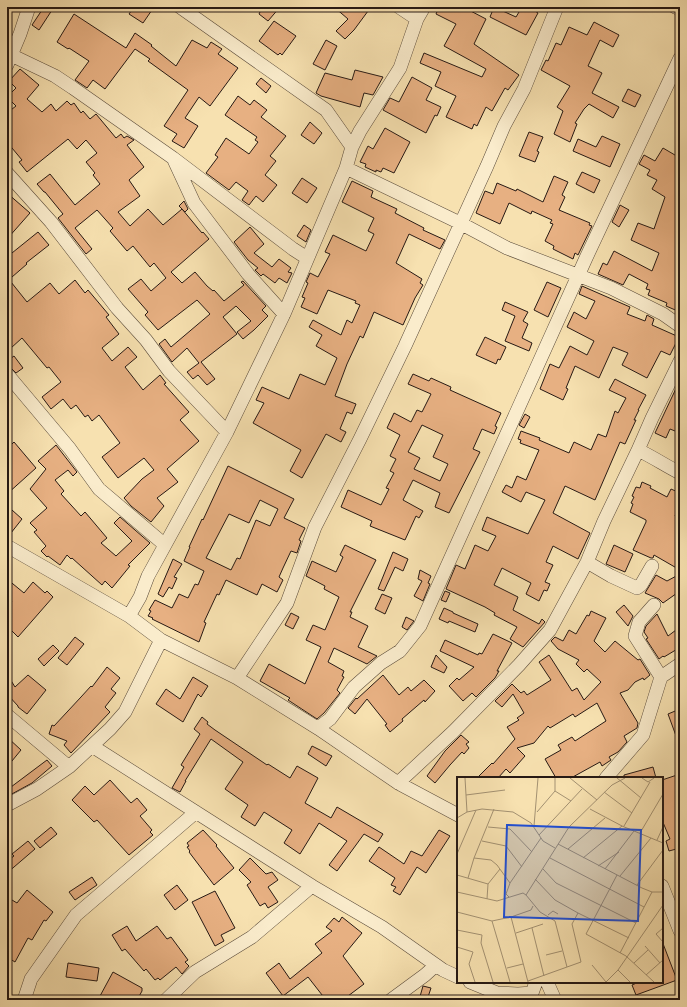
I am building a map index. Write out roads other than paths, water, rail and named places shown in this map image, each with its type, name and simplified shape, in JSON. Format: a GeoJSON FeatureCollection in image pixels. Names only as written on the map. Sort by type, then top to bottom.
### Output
{"type":"FeatureCollection","features":[{"type":"Feature","properties":{"kind":"street"},"geometry":{"type":"LineString","coordinates":[[29,7],[9,60],[55,76],[173,158],[307,258]]}},
{"type":"Feature","properties":{"kind":"street"},"geometry":{"type":"LineString","coordinates":[[180,7],[326,110],[352,147]]}},
{"type":"Feature","properties":{"kind":"street"},"geometry":{"type":"LineString","coordinates":[[399,7],[418,19]]}},
{"type":"Feature","properties":{"kind":"street"},"geometry":{"type":"LineString","coordinates":[[129,616],[140,597],[148,576],[227,432],[284,314],[346,168],[352,147],[360,131],[400,68],[424,7]]}},
{"type":"Feature","properties":{"kind":"street"},"geometry":{"type":"LineString","coordinates":[[237,678],[287,603],[315,527],[402,353],[504,126],[524,89],[558,7]]}},
{"type":"Feature","properties":{"kind":"street"},"geometry":{"type":"LineString","coordinates":[[675,7],[680,9]]}},
{"type":"Feature","properties":{"kind":"street"},"geometry":{"type":"LineString","coordinates":[[318,728],[330,719],[354,688],[381,663],[400,650],[420,626],[680,58]]}},
{"type":"Feature","properties":{"kind":"street"},"geometry":{"type":"LineString","coordinates":[[173,158],[194,203],[248,274],[284,314]]}},
{"type":"Feature","properties":{"kind":"street"},"geometry":{"type":"LineString","coordinates":[[346,168],[460,223],[507,248],[611,288],[645,304],[680,326]]}},
{"type":"Feature","properties":{"kind":"street"},"geometry":{"type":"LineString","coordinates":[[7,173],[51,222],[117,308],[146,340],[169,371],[227,432]]}},
{"type":"Feature","properties":{"kind":"street"},"geometry":{"type":"LineString","coordinates":[[398,783],[453,732],[519,665],[550,630],[586,562],[652,418],[680,361]]}},
{"type":"Feature","properties":{"kind":"street"},"geometry":{"type":"LineString","coordinates":[[7,374],[70,449],[99,489],[165,545]]}},
{"type":"Feature","properties":{"kind":"street"},"geometry":{"type":"LineString","coordinates":[[638,450],[680,473]]}},
{"type":"Feature","properties":{"kind":"street"},"geometry":{"type":"LineString","coordinates":[[7,546],[129,616],[161,640],[237,678],[318,728],[398,783],[457,815]]}},
{"type":"Feature","properties":{"kind":"street"},"geometry":{"type":"LineString","coordinates":[[586,562],[637,588],[641,585],[652,566]]}},
{"type":"Feature","properties":{"kind":"street"},"geometry":{"type":"LineString","coordinates":[[654,605],[639,622],[634,636],[661,677]]}},
{"type":"Feature","properties":{"kind":"street"},"geometry":{"type":"LineString","coordinates":[[7,804],[37,789],[69,767],[110,729],[125,712],[161,640]]}},
{"type":"Feature","properties":{"kind":"street"},"geometry":{"type":"LineString","coordinates":[[607,777],[643,735],[661,677],[680,664]]}},
{"type":"Feature","properties":{"kind":"street"},"geometry":{"type":"LineString","coordinates":[[7,715],[69,767]]}},
{"type":"Feature","properties":{"kind":"street"},"geometry":{"type":"LineString","coordinates":[[92,746],[312,886],[382,927],[443,970],[457,977]]}},
{"type":"Feature","properties":{"kind":"street"},"geometry":{"type":"LineString","coordinates":[[24,1000],[31,979],[76,915],[196,812]]}},
{"type":"Feature","properties":{"kind":"street"},"geometry":{"type":"LineString","coordinates":[[166,1000],[195,972],[252,937],[312,886]]}},
{"type":"Feature","properties":{"kind":"street"},"geometry":{"type":"LineString","coordinates":[[663,888],[680,931]]}},
{"type":"Feature","properties":{"kind":"street"},"geometry":{"type":"LineString","coordinates":[[391,1000],[436,965]]}},
{"type":"Feature","properties":{"kind":"street"},"geometry":{"type":"LineString","coordinates":[[472,983],[497,993],[532,994],[536,983]]}},
{"type":"Feature","properties":{"kind":"street"},"geometry":{"type":"LineString","coordinates":[[547,983],[554,1000]]}}]}
